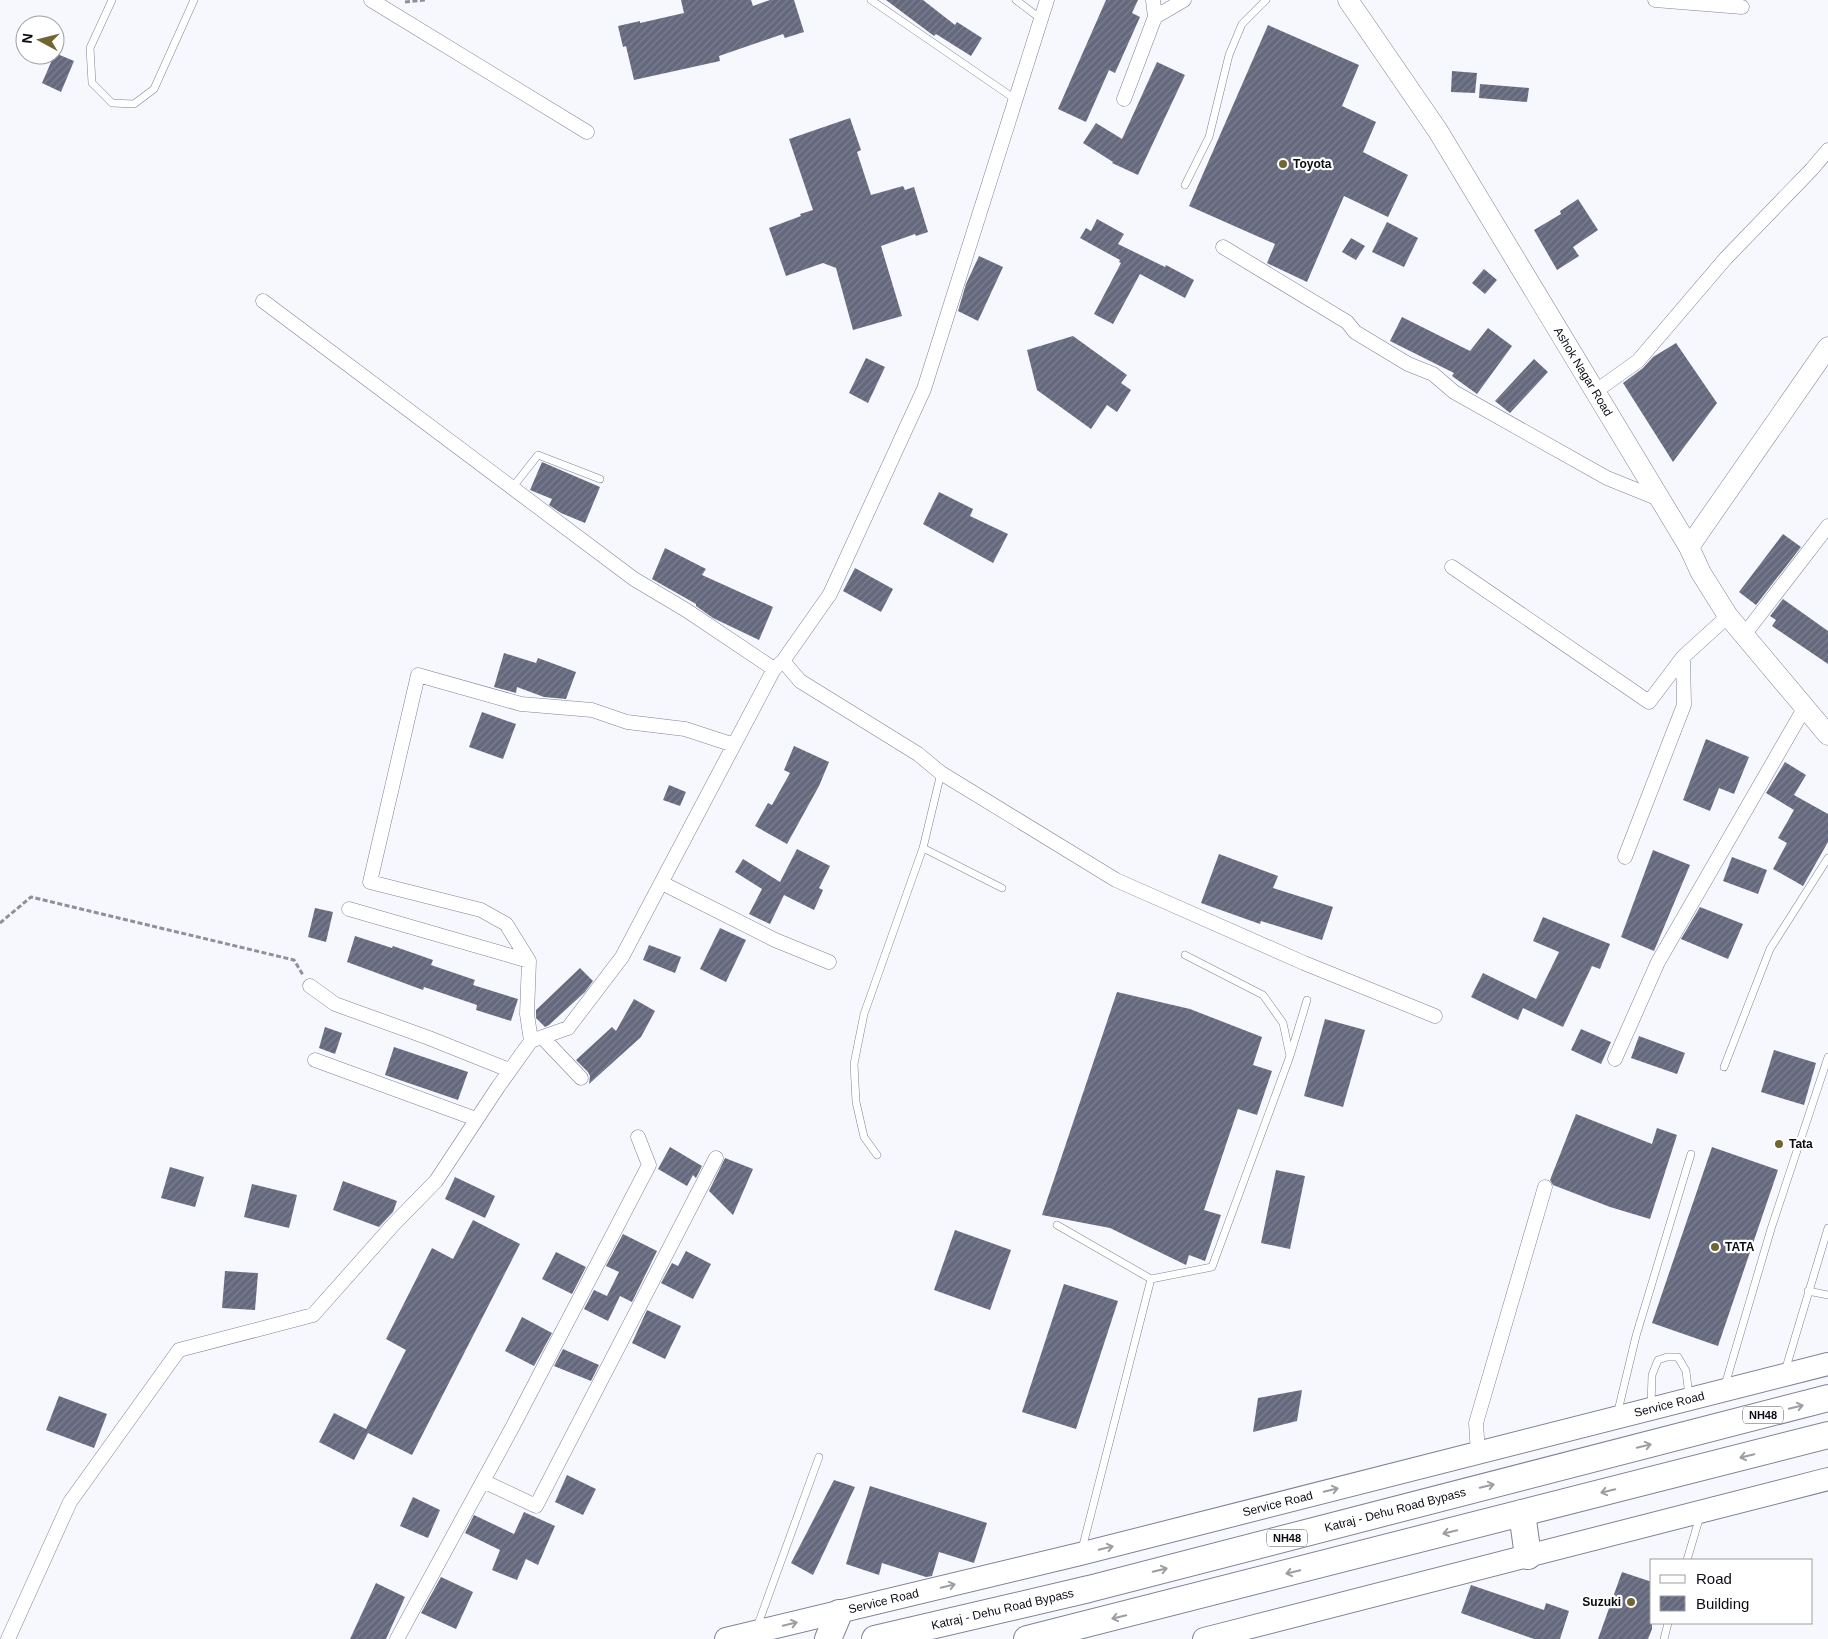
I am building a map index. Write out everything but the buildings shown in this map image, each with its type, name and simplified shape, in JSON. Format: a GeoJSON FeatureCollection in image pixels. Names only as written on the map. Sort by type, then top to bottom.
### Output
{"type":"FeatureCollection","features":[{"type":"Feature","properties":{"kind":"highway","name":"Katraj - Dehu Road Bypass"},"geometry":{"type":"LineString","coordinates":[[875,1639],[1088,1588],[1828,1398]]}},
{"type":"Feature","properties":{"kind":"highway"},"geometry":{"type":"LineString","coordinates":[[1027,1639],[1828,1435]]}},
{"type":"Feature","properties":{"kind":"highway"},"geometry":{"type":"LineString","coordinates":[[1522,1514],[1528,1556]]}},
{"type":"Feature","properties":{"kind":"highway"},"geometry":{"type":"LineString","coordinates":[[828,1639],[839,1612]]}},
{"type":"Feature","properties":{"kind":"main road","name":"Service Road"},"geometry":{"type":"LineString","coordinates":[[726,1639],[1080,1554],[1828,1364]]}},
{"type":"Feature","properties":{"kind":"main road"},"geometry":{"type":"LineString","coordinates":[[1204,1639],[1828,1479]]}},
{"type":"Feature","properties":{"kind":"street"},"geometry":{"type":"LineString","coordinates":[[371,0],[587,132]]}},
{"type":"Feature","properties":{"kind":"street"},"geometry":{"type":"LineString","coordinates":[[8,1639],[70,1502],[179,1350],[312,1315],[393,1225],[436,1181],[509,1070],[537,1039],[568,1028],[622,957],[778,665],[830,594],[924,389],[1047,0]]}},
{"type":"Feature","properties":{"kind":"street"},"geometry":{"type":"LineString","coordinates":[[1124,99],[1154,17],[1153,0]]}},
{"type":"Feature","properties":{"kind":"street"},"geometry":{"type":"LineString","coordinates":[[1154,17],[1184,0]]}},
{"type":"Feature","properties":{"kind":"street","name":"Ashok Nagar Road"},"geometry":{"type":"LineString","coordinates":[[1348,0],[1438,131],[1596,391],[1689,547],[1701,573],[1728,616],[1828,735]]}},
{"type":"Feature","properties":{"kind":"street"},"geometry":{"type":"LineString","coordinates":[[1655,0],[1742,7]]}},
{"type":"Feature","properties":{"kind":"street"},"geometry":{"type":"LineString","coordinates":[[1596,391],[1638,361],[1726,258],[1828,150]]}},
{"type":"Feature","properties":{"kind":"street"},"geometry":{"type":"LineString","coordinates":[[1223,247],[1347,322],[1355,332],[1408,364],[1434,374],[1454,392],[1607,478],[1659,499]]}},
{"type":"Feature","properties":{"kind":"street"},"geometry":{"type":"LineString","coordinates":[[263,301],[634,579],[778,665],[800,681],[918,754],[940,773],[1116,880],[1304,963],[1435,1016]]}},
{"type":"Feature","properties":{"kind":"street"},"geometry":{"type":"LineString","coordinates":[[1689,547],[1828,347]]}},
{"type":"Feature","properties":{"kind":"street"},"geometry":{"type":"LineString","coordinates":[[1744,635],[1828,526]]}},
{"type":"Feature","properties":{"kind":"street"},"geometry":{"type":"LineString","coordinates":[[1452,567],[1649,702],[1683,657],[1728,616]]}},
{"type":"Feature","properties":{"kind":"street"},"geometry":{"type":"LineString","coordinates":[[1625,858],[1684,705],[1683,657]]}},
{"type":"Feature","properties":{"kind":"street"},"geometry":{"type":"LineString","coordinates":[[581,1078],[537,1039],[527,1014],[529,961],[506,924],[481,910],[370,882],[418,675],[521,704],[592,710],[627,722],[685,729],[734,745]]}},
{"type":"Feature","properties":{"kind":"street"},"geometry":{"type":"LineString","coordinates":[[1616,1059],[1658,962],[1805,707]]}},
{"type":"Feature","properties":{"kind":"street"},"geometry":{"type":"LineString","coordinates":[[662,883],[775,940],[829,962]]}},
{"type":"Feature","properties":{"kind":"street"},"geometry":{"type":"LineString","coordinates":[[349,909],[529,961]]}},
{"type":"Feature","properties":{"kind":"street"},"geometry":{"type":"LineString","coordinates":[[310,986],[335,1004],[429,1038],[509,1070]]}},
{"type":"Feature","properties":{"kind":"street"},"geometry":{"type":"LineString","coordinates":[[316,1060],[476,1119]]}},
{"type":"Feature","properties":{"kind":"street"},"geometry":{"type":"LineString","coordinates":[[397,1639],[483,1481],[649,1165],[638,1137]]}},
{"type":"Feature","properties":{"kind":"street"},"geometry":{"type":"LineString","coordinates":[[483,1481],[536,1506],[716,1158]]}},
{"type":"Feature","properties":{"kind":"street"},"geometry":{"type":"LineString","coordinates":[[1478,1453],[1476,1423],[1545,1187]]}},
{"type":"Feature","properties":{"kind":"lane"},"geometry":{"type":"LineString","coordinates":[[112,0],[90,48],[92,84],[112,103],[134,104],[154,89],[194,0]]}},
{"type":"Feature","properties":{"kind":"lane"},"geometry":{"type":"LineString","coordinates":[[871,0],[1015,99]]}},
{"type":"Feature","properties":{"kind":"lane"},"geometry":{"type":"LineString","coordinates":[[1016,0],[1041,19]]}},
{"type":"Feature","properties":{"kind":"lane"},"geometry":{"type":"LineString","coordinates":[[1185,185],[1209,137],[1229,55],[1242,24],[1266,0]]}},
{"type":"Feature","properties":{"kind":"lane"},"geometry":{"type":"LineString","coordinates":[[512,488],[538,455],[600,479]]}},
{"type":"Feature","properties":{"kind":"lane"},"geometry":{"type":"LineString","coordinates":[[876,1155],[864,1137],[856,1102],[854,1064],[864,1014],[923,848],[940,773]]}},
{"type":"Feature","properties":{"kind":"lane"},"geometry":{"type":"LineString","coordinates":[[923,848],[1002,888]]}},
{"type":"Feature","properties":{"kind":"lane"},"geometry":{"type":"LineString","coordinates":[[1724,1067],[1770,948],[1828,858]]}},
{"type":"Feature","properties":{"kind":"lane"},"geometry":{"type":"LineString","coordinates":[[1185,955],[1263,995],[1283,1023],[1290,1056]]}},
{"type":"Feature","properties":{"kind":"lane"},"geometry":{"type":"LineString","coordinates":[[1057,1225],[1151,1279],[1212,1267],[1290,1056],[1307,1000]]}},
{"type":"Feature","properties":{"kind":"lane"},"geometry":{"type":"LineString","coordinates":[[1724,1390],[1771,1229],[1828,1057]]}},
{"type":"Feature","properties":{"kind":"lane"},"geometry":{"type":"LineString","coordinates":[[1617,1417],[1636,1336],[1691,1154]]}},
{"type":"Feature","properties":{"kind":"lane"},"geometry":{"type":"LineString","coordinates":[[1784,1375],[1828,1228]]}},
{"type":"Feature","properties":{"kind":"lane"},"geometry":{"type":"LineString","coordinates":[[1080,1554],[1151,1279]]}},
{"type":"Feature","properties":{"kind":"lane"},"geometry":{"type":"LineString","coordinates":[[1808,1291],[1828,1295]]}},
{"type":"Feature","properties":{"kind":"lane"},"geometry":{"type":"LineString","coordinates":[[1651,1409],[1652,1375],[1658,1360],[1667,1356],[1678,1357],[1686,1371],[1689,1399]]}},
{"type":"Feature","properties":{"kind":"lane"},"geometry":{"type":"LineString","coordinates":[[755,1632],[819,1457]]}},
{"type":"Feature","properties":{"kind":"lane"},"geometry":{"type":"LineString","coordinates":[[1687,1559],[1702,1511]]}},
{"type":"Feature","properties":{"kind":"lane"},"geometry":{"type":"LineString","coordinates":[[1664,1639],[1668,1624]]}},
{"type":"Feature","properties":{"kind":"path"},"geometry":{"type":"LineString","coordinates":[[0,923],[30,897],[294,960],[310,986]]}},
{"type":"Feature","properties":{"kind":"place","name":"Toyota"},"geometry":{"type":"Point","coordinates":[1283,164]}},
{"type":"Feature","properties":{"kind":"place","name":"Tata"},"geometry":{"type":"Point","coordinates":[1779,1144]}},
{"type":"Feature","properties":{"kind":"place","name":"TATA"},"geometry":{"type":"Point","coordinates":[1715,1247]}},
{"type":"Feature","properties":{"kind":"place","name":"Suzuki"},"geometry":{"type":"Point","coordinates":[1631,1602]}}]}
